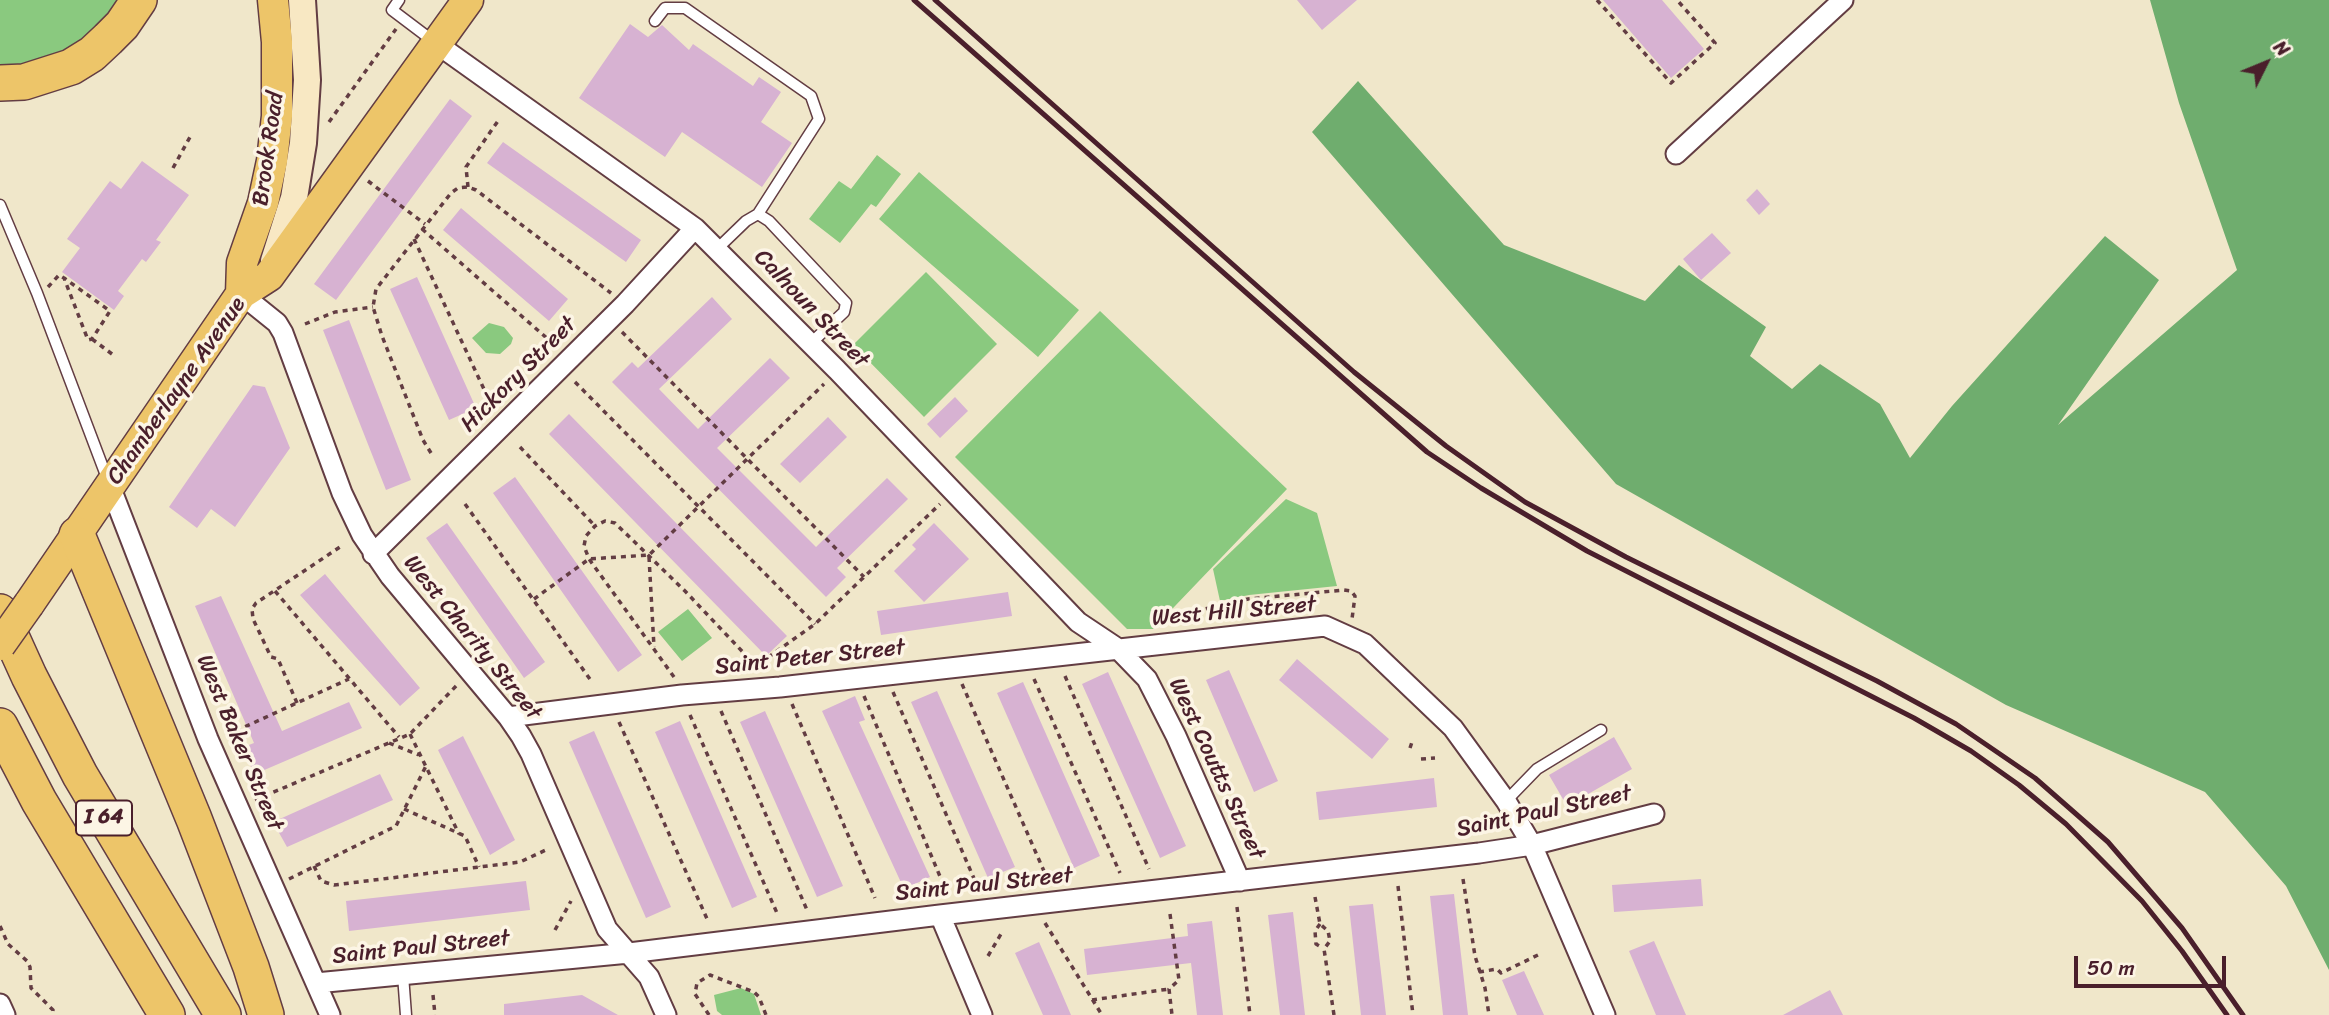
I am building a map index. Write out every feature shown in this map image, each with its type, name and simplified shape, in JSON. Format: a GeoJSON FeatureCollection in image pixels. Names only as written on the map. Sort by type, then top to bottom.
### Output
{"type":"FeatureCollection","features":[{"type":"Feature","properties":{"kind":"highway"},"geometry":{"type":"LineString","coordinates":[[0,83],[24,82],[71,67],[122,25],[138,0]]}},
{"type":"Feature","properties":{"kind":"highway"},"geometry":{"type":"LineString","coordinates":[[77,535],[194,819],[267,1015]]}},
{"type":"Feature","properties":{"kind":"highway","name":"I 64"},"geometry":{"type":"LineString","coordinates":[[0,612],[29,676],[80,775],[223,1015]]}},
{"type":"Feature","properties":{"kind":"highway","name":"I 64"},"geometry":{"type":"LineString","coordinates":[[0,726],[39,801],[167,1015]]}},
{"type":"Feature","properties":{"kind":"highway"},"geometry":{"type":"LineString","coordinates":[[0,773],[96,899]]}},
{"type":"Feature","properties":{"kind":"main road","name":"Brook Road"},"geometry":{"type":"LineString","coordinates":[[241,294],[242,264],[263,203],[272,161],[277,116],[278,42],[273,0]]}},
{"type":"Feature","properties":{"kind":"main road","name":"Brook Road"},"geometry":{"type":"LineString","coordinates":[[269,276],[288,220],[303,143],[307,80],[302,0]]}},
{"type":"Feature","properties":{"kind":"main road","name":"Chamberlayne Avenue"},"geometry":{"type":"LineString","coordinates":[[0,645],[241,294],[269,276],[468,0]]}},
{"type":"Feature","properties":{"kind":"street"},"geometry":{"type":"LineString","coordinates":[[1676,154],[1843,0]]}},
{"type":"Feature","properties":{"kind":"street","name":"Calhoun Street"},"geometry":{"type":"LineString","coordinates":[[437,44],[695,228],[1078,622],[1117,648]]}},
{"type":"Feature","properties":{"kind":"street","name":"Hickory Street"},"geometry":{"type":"LineString","coordinates":[[373,554],[617,312],[695,228]]}},
{"type":"Feature","properties":{"kind":"street","name":"West Charity Street"},"geometry":{"type":"LineString","coordinates":[[241,294],[277,323],[283,333],[351,516],[373,554],[508,717],[531,754],[607,929],[649,977],[666,1015]]}},
{"type":"Feature","properties":{"kind":"street","name":"West Baker Street"},"geometry":{"type":"LineString","coordinates":[[110,486],[208,739],[330,1015]]}},
{"type":"Feature","properties":{"kind":"street","name":"West Hill Street"},"geometry":{"type":"LineString","coordinates":[[1117,648],[1236,637],[1325,625],[1365,644],[1453,729],[1506,801],[1532,845],[1605,1015]]}},
{"type":"Feature","properties":{"kind":"street","name":"Saint Peter Street"},"geometry":{"type":"LineString","coordinates":[[508,717],[682,695],[780,687],[1117,648]]}},
{"type":"Feature","properties":{"kind":"street","name":"West Coutts Street"},"geometry":{"type":"LineString","coordinates":[[1117,648],[1147,679],[1176,736],[1240,881]]}},
{"type":"Feature","properties":{"kind":"street","name":"Saint Paul Street"},"geometry":{"type":"LineString","coordinates":[[316,984],[629,953],[1479,853],[1532,845],[1654,814]]}},
{"type":"Feature","properties":{"kind":"street"},"geometry":{"type":"LineString","coordinates":[[940,915],[982,1015]]}},
{"type":"Feature","properties":{"kind":"street"},"geometry":{"type":"LineString","coordinates":[[0,1004],[5,1015]]}},
{"type":"Feature","properties":{"kind":"lane"},"geometry":{"type":"LineString","coordinates":[[399,0],[391,10],[437,44]]}},
{"type":"Feature","properties":{"kind":"lane"},"geometry":{"type":"LineString","coordinates":[[654,21],[666,8],[685,8],[811,96],[819,119],[758,214],[746,221],[718,249]]}},
{"type":"Feature","properties":{"kind":"lane"},"geometry":{"type":"LineString","coordinates":[[0,205],[33,281],[110,486]]}},
{"type":"Feature","properties":{"kind":"lane"},"geometry":{"type":"LineString","coordinates":[[758,214],[769,221],[846,303],[844,312],[810,344]]}},
{"type":"Feature","properties":{"kind":"lane"},"geometry":{"type":"LineString","coordinates":[[1506,801],[1537,769],[1601,730]]}},
{"type":"Feature","properties":{"kind":"lane"},"geometry":{"type":"LineString","coordinates":[[403,975],[405,1015]]}},
{"type":"Feature","properties":{"kind":"path"},"geometry":{"type":"LineString","coordinates":[[1597,0],[1671,83],[1715,43],[1677,0]]}},
{"type":"Feature","properties":{"kind":"path"},"geometry":{"type":"LineString","coordinates":[[329,122],[388,40]]}},
{"type":"Feature","properties":{"kind":"path"},"geometry":{"type":"LineString","coordinates":[[468,187],[466,167],[500,118]]}},
{"type":"Feature","properties":{"kind":"path"},"geometry":{"type":"LineString","coordinates":[[173,168],[190,137]]}},
{"type":"Feature","properties":{"kind":"path"},"geometry":{"type":"LineString","coordinates":[[369,182],[550,341]]}},
{"type":"Feature","properties":{"kind":"path"},"geometry":{"type":"LineString","coordinates":[[431,453],[382,336],[373,307],[376,289],[451,193],[458,188],[477,190],[602,285]]}},
{"type":"Feature","properties":{"kind":"path"},"geometry":{"type":"LineString","coordinates":[[414,239],[489,400]]}},
{"type":"Feature","properties":{"kind":"path"},"geometry":{"type":"LineString","coordinates":[[50,286],[59,275],[110,310],[92,339]]}},
{"type":"Feature","properties":{"kind":"path"},"geometry":{"type":"LineString","coordinates":[[64,278],[88,340],[92,339],[116,357]]}},
{"type":"Feature","properties":{"kind":"path"},"geometry":{"type":"LineString","coordinates":[[304,324],[335,312],[373,307]]}},
{"type":"Feature","properties":{"kind":"path"},"geometry":{"type":"LineString","coordinates":[[631,341],[863,577]]}},
{"type":"Feature","properties":{"kind":"path"},"geometry":{"type":"LineString","coordinates":[[534,599],[589,559],[649,555],[824,383]]}},
{"type":"Feature","properties":{"kind":"path"},"geometry":{"type":"LineString","coordinates":[[581,388],[815,624]]}},
{"type":"Feature","properties":{"kind":"path"},"geometry":{"type":"LineString","coordinates":[[520,447],[594,526]]}},
{"type":"Feature","properties":{"kind":"path"},"geometry":{"type":"LineString","coordinates":[[674,677],[589,559],[584,546],[586,536],[594,526],[605,521],[615,523],[756,666],[815,624],[953,491]]}},
{"type":"Feature","properties":{"kind":"path"},"geometry":{"type":"LineString","coordinates":[[465,504],[592,682]]}},
{"type":"Feature","properties":{"kind":"path"},"geometry":{"type":"LineString","coordinates":[[297,703],[278,659],[271,657],[253,619],[252,610],[256,603],[343,545]]}},
{"type":"Feature","properties":{"kind":"path"},"geometry":{"type":"LineString","coordinates":[[649,555],[654,648]]}},
{"type":"Feature","properties":{"kind":"path"},"geometry":{"type":"LineString","coordinates":[[1163,628],[1183,614],[1248,599],[1344,590],[1351,591],[1355,596],[1351,622]]}},
{"type":"Feature","properties":{"kind":"path"},"geometry":{"type":"LineString","coordinates":[[275,591],[399,737]]}},
{"type":"Feature","properties":{"kind":"path"},"geometry":{"type":"LineString","coordinates":[[1062,670],[1149,869]]}},
{"type":"Feature","properties":{"kind":"path"},"geometry":{"type":"LineString","coordinates":[[1031,674],[1120,873]]}},
{"type":"Feature","properties":{"kind":"path"},"geometry":{"type":"LineString","coordinates":[[225,736],[349,679]]}},
{"type":"Feature","properties":{"kind":"path"},"geometry":{"type":"LineString","coordinates":[[961,682],[1047,878]]}},
{"type":"Feature","properties":{"kind":"path"},"geometry":{"type":"LineString","coordinates":[[253,801],[410,734],[457,685]]}},
{"type":"Feature","properties":{"kind":"path"},"geometry":{"type":"LineString","coordinates":[[892,690],[987,911]]}},
{"type":"Feature","properties":{"kind":"path"},"geometry":{"type":"LineString","coordinates":[[863,694],[947,892]]}},
{"type":"Feature","properties":{"kind":"path"},"geometry":{"type":"LineString","coordinates":[[791,703],[875,898]]}},
{"type":"Feature","properties":{"kind":"path"},"geometry":{"type":"LineString","coordinates":[[721,711],[807,909]]}},
{"type":"Feature","properties":{"kind":"path"},"geometry":{"type":"LineString","coordinates":[[690,715],[777,913]]}},
{"type":"Feature","properties":{"kind":"path"},"geometry":{"type":"LineString","coordinates":[[619,722],[708,921]]}},
{"type":"Feature","properties":{"kind":"path"},"geometry":{"type":"LineString","coordinates":[[410,734],[459,834]]}},
{"type":"Feature","properties":{"kind":"path"},"geometry":{"type":"LineString","coordinates":[[1410,748],[1412,742]]}},
{"type":"Feature","properties":{"kind":"path"},"geometry":{"type":"LineString","coordinates":[[389,743],[420,755]]}},
{"type":"Feature","properties":{"kind":"path"},"geometry":{"type":"LineString","coordinates":[[1421,760],[1435,758]]}},
{"type":"Feature","properties":{"kind":"path"},"geometry":{"type":"LineString","coordinates":[[289,878],[396,826],[426,766]]}},
{"type":"Feature","properties":{"kind":"path"},"geometry":{"type":"LineString","coordinates":[[404,809],[465,836],[479,867]]}},
{"type":"Feature","properties":{"kind":"path"},"geometry":{"type":"LineString","coordinates":[[314,866],[321,881],[334,884],[520,862],[548,849]]}},
{"type":"Feature","properties":{"kind":"path"},"geometry":{"type":"LineString","coordinates":[[1462,879],[1475,956],[1491,1015]]}},
{"type":"Feature","properties":{"kind":"path"},"geometry":{"type":"LineString","coordinates":[[1398,886],[1413,1015]]}},
{"type":"Feature","properties":{"kind":"path"},"geometry":{"type":"LineString","coordinates":[[1315,897],[1320,924],[1328,931],[1330,941],[1324,948],[1334,1015]]}},
{"type":"Feature","properties":{"kind":"path"},"geometry":{"type":"LineString","coordinates":[[555,930],[571,901]]}},
{"type":"Feature","properties":{"kind":"path"},"geometry":{"type":"LineString","coordinates":[[1033,904],[1102,1015]]}},
{"type":"Feature","properties":{"kind":"path"},"geometry":{"type":"LineString","coordinates":[[1237,907],[1250,1015]]}},
{"type":"Feature","properties":{"kind":"path"},"geometry":{"type":"LineString","coordinates":[[1092,1000],[1169,989],[1179,980],[1170,914]]}},
{"type":"Feature","properties":{"kind":"path"},"geometry":{"type":"LineString","coordinates":[[1320,924],[1315,931],[1317,944],[1324,948]]}},
{"type":"Feature","properties":{"kind":"path"},"geometry":{"type":"LineString","coordinates":[[0,926],[8,944],[27,961],[31,988],[53,1010],[52,1015]]}},
{"type":"Feature","properties":{"kind":"path"},"geometry":{"type":"LineString","coordinates":[[988,956],[1002,934]]}},
{"type":"Feature","properties":{"kind":"path"},"geometry":{"type":"LineString","coordinates":[[1479,972],[1497,969],[1501,973],[1542,953]]}},
{"type":"Feature","properties":{"kind":"path"},"geometry":{"type":"LineString","coordinates":[[709,1015],[695,994],[697,983],[710,975],[754,992],[760,997],[766,1015]]}},
{"type":"Feature","properties":{"kind":"path"},"geometry":{"type":"LineString","coordinates":[[1169,989],[1172,1015]]}},
{"type":"Feature","properties":{"kind":"path"},"geometry":{"type":"LineString","coordinates":[[433,995],[435,1015]]}},
{"type":"Feature","properties":{"kind":"green space"},"geometry":{"type":"Polygon","coordinates":[[[0,0],[121,0],[89,38],[46,62],[0,67],[0,0]]]}},
{"type":"Feature","properties":{"kind":"green space"},"geometry":{"type":"Polygon","coordinates":[[[2150,0],[2329,0],[2329,970],[2286,886],[2205,792],[2006,705],[1616,484],[1312,132],[1358,81],[1504,245],[1645,301],[1679,265],[1766,327],[1750,356],[1792,389],[1820,364],[1880,404],[1910,458],[1952,406],[2105,236],[2159,280],[2058,425],[2237,270],[2179,103],[2150,0]]]}},
{"type":"Feature","properties":{"kind":"green space"},"geometry":{"type":"Polygon","coordinates":[[[877,155],[901,174],[876,207],[871,204],[840,243],[809,219],[839,181],[851,189],[877,155]]]}},
{"type":"Feature","properties":{"kind":"green space"},"geometry":{"type":"Polygon","coordinates":[[[919,172],[1079,310],[1038,357],[879,219],[919,172]]]}},
{"type":"Feature","properties":{"kind":"green space"},"geometry":{"type":"Polygon","coordinates":[[[926,272],[997,344],[924,417],[853,345],[926,272]]]}},
{"type":"Feature","properties":{"kind":"green space"},"geometry":{"type":"Polygon","coordinates":[[[1100,311],[1287,489],[1153,629],[1127,629],[955,457],[1100,311]]]}},
{"type":"Feature","properties":{"kind":"green space"},"geometry":{"type":"Polygon","coordinates":[[[489,323],[504,327],[513,338],[511,344],[500,354],[486,353],[472,338],[489,323]]]}},
{"type":"Feature","properties":{"kind":"green space"},"geometry":{"type":"Polygon","coordinates":[[[1286,499],[1317,513],[1337,586],[1249,595],[1220,601],[1213,569],[1286,499]]]}},
{"type":"Feature","properties":{"kind":"green space"},"geometry":{"type":"Polygon","coordinates":[[[688,609],[712,638],[682,661],[658,632],[688,609]]]}},
{"type":"Feature","properties":{"kind":"green space"},"geometry":{"type":"Polygon","coordinates":[[[741,988],[754,994],[761,1015],[722,1015],[717,1011],[714,995],[741,988]]]}},
{"type":"Feature","properties":{"kind":"building"},"geometry":{"type":"Polygon","coordinates":[[[1297,0],[1357,0],[1322,30],[1297,0]]]}},
{"type":"Feature","properties":{"kind":"building"},"geometry":{"type":"Polygon","coordinates":[[[1603,0],[1662,0],[1704,49],[1671,78],[1603,0]]]}},
{"type":"Feature","properties":{"kind":"building"},"geometry":{"type":"Polygon","coordinates":[[[630,24],[648,37],[662,25],[689,50],[693,44],[753,86],[759,77],[781,92],[761,122],[792,143],[762,187],[682,132],[665,157],[579,98],[630,24]]]}},
{"type":"Feature","properties":{"kind":"building"},"geometry":{"type":"Polygon","coordinates":[[[450,99],[472,116],[336,300],[314,284],[450,99]]]}},
{"type":"Feature","properties":{"kind":"building"},"geometry":{"type":"Polygon","coordinates":[[[503,142],[641,240],[626,262],[487,163],[503,142]]]}},
{"type":"Feature","properties":{"kind":"building"},"geometry":{"type":"Polygon","coordinates":[[[142,161],[189,195],[156,240],[161,242],[146,262],[142,259],[118,291],[124,296],[114,310],[62,272],[80,248],[67,239],[110,181],[121,189],[142,161]]]}},
{"type":"Feature","properties":{"kind":"building"},"geometry":{"type":"Polygon","coordinates":[[[1757,189],[1770,204],[1759,215],[1746,200],[1757,189]]]}},
{"type":"Feature","properties":{"kind":"building"},"geometry":{"type":"Polygon","coordinates":[[[461,208],[568,299],[549,321],[443,230],[461,208]]]}},
{"type":"Feature","properties":{"kind":"building"},"geometry":{"type":"Polygon","coordinates":[[[1712,233],[1731,253],[1701,280],[1683,259],[1712,233]]]}},
{"type":"Feature","properties":{"kind":"building"},"geometry":{"type":"Polygon","coordinates":[[[417,277],[476,408],[449,420],[390,289],[417,277]]]}},
{"type":"Feature","properties":{"kind":"building"},"geometry":{"type":"Polygon","coordinates":[[[712,297],[732,319],[659,389],[698,429],[770,358],[790,378],[717,448],[816,547],[887,478],[908,499],[837,568],[846,577],[826,597],[612,382],[632,362],[638,368],[712,297]]]}},
{"type":"Feature","properties":{"kind":"building"},"geometry":{"type":"Polygon","coordinates":[[[349,320],[411,480],[386,490],[323,330],[349,320]]]}},
{"type":"Feature","properties":{"kind":"building"},"geometry":{"type":"Polygon","coordinates":[[[253,385],[265,387],[290,448],[235,527],[211,509],[197,528],[169,507],[253,385]]]}},
{"type":"Feature","properties":{"kind":"building"},"geometry":{"type":"Polygon","coordinates":[[[955,397],[968,411],[940,438],[927,424],[955,397]]]}},
{"type":"Feature","properties":{"kind":"building"},"geometry":{"type":"Polygon","coordinates":[[[569,414],[787,636],[766,656],[549,434],[569,414]]]}},
{"type":"Feature","properties":{"kind":"building"},"geometry":{"type":"Polygon","coordinates":[[[828,417],[847,437],[800,483],[780,464],[828,417]]]}},
{"type":"Feature","properties":{"kind":"building"},"geometry":{"type":"Polygon","coordinates":[[[515,477],[642,655],[618,672],[493,493],[515,477]]]}},
{"type":"Feature","properties":{"kind":"building"},"geometry":{"type":"Polygon","coordinates":[[[447,523],[545,662],[524,678],[426,538],[447,523]]]}},
{"type":"Feature","properties":{"kind":"building"},"geometry":{"type":"Polygon","coordinates":[[[934,523],[969,559],[924,602],[894,571],[916,549],[912,545],[934,523]]]}},
{"type":"Feature","properties":{"kind":"building"},"geometry":{"type":"Polygon","coordinates":[[[325,574],[420,688],[400,706],[300,595],[325,574]]]}},
{"type":"Feature","properties":{"kind":"building"},"geometry":{"type":"Polygon","coordinates":[[[1008,592],[1012,616],[881,635],[877,611],[1008,592]]]}},
{"type":"Feature","properties":{"kind":"building"},"geometry":{"type":"Polygon","coordinates":[[[221,596],[282,731],[349,702],[362,728],[255,774],[241,748],[254,743],[195,606],[221,596]]]}},
{"type":"Feature","properties":{"kind":"building"},"geometry":{"type":"Polygon","coordinates":[[[1297,659],[1389,739],[1372,759],[1279,680],[1297,659]]]}},
{"type":"Feature","properties":{"kind":"building"},"geometry":{"type":"Polygon","coordinates":[[[1229,670],[1278,781],[1254,792],[1206,680],[1229,670]]]}},
{"type":"Feature","properties":{"kind":"building"},"geometry":{"type":"Polygon","coordinates":[[[1108,672],[1186,846],[1160,858],[1082,684],[1108,672]]]}},
{"type":"Feature","properties":{"kind":"building"},"geometry":{"type":"Polygon","coordinates":[[[1023,682],[1100,856],[1074,868],[997,693],[1023,682]]]}},
{"type":"Feature","properties":{"kind":"building"},"geometry":{"type":"Polygon","coordinates":[[[937,691],[1015,867],[988,878],[911,702],[937,691]]]}},
{"type":"Feature","properties":{"kind":"building"},"geometry":{"type":"Polygon","coordinates":[[[855,696],[865,720],[859,722],[930,877],[904,889],[822,711],[855,696]]]}},
{"type":"Feature","properties":{"kind":"building"},"geometry":{"type":"Polygon","coordinates":[[[765,711],[843,886],[817,897],[740,722],[765,711]]]}},
{"type":"Feature","properties":{"kind":"building"},"geometry":{"type":"Polygon","coordinates":[[[680,721],[757,897],[732,908],[655,732],[680,721]]]}},
{"type":"Feature","properties":{"kind":"building"},"geometry":{"type":"Polygon","coordinates":[[[594,731],[671,907],[646,918],[569,742],[594,731]]]}},
{"type":"Feature","properties":{"kind":"building"},"geometry":{"type":"Polygon","coordinates":[[[463,736],[515,840],[490,855],[438,750],[463,736]]]}},
{"type":"Feature","properties":{"kind":"building"},"geometry":{"type":"Polygon","coordinates":[[[1614,737],[1632,769],[1567,806],[1549,775],[1614,737]]]}},
{"type":"Feature","properties":{"kind":"building"},"geometry":{"type":"Polygon","coordinates":[[[380,774],[393,800],[287,847],[273,822],[380,774]]]}},
{"type":"Feature","properties":{"kind":"building"},"geometry":{"type":"Polygon","coordinates":[[[1434,778],[1437,807],[1319,820],[1316,792],[1434,778]]]}},
{"type":"Feature","properties":{"kind":"building"},"geometry":{"type":"Polygon","coordinates":[[[1701,879],[1703,906],[1614,912],[1612,885],[1701,879]]]}},
{"type":"Feature","properties":{"kind":"building"},"geometry":{"type":"Polygon","coordinates":[[[526,881],[530,910],[349,931],[346,901],[526,881]]]}},
{"type":"Feature","properties":{"kind":"building"},"geometry":{"type":"Polygon","coordinates":[[[1454,894],[1468,1015],[1443,1015],[1430,896],[1454,894]]]}},
{"type":"Feature","properties":{"kind":"building"},"geometry":{"type":"Polygon","coordinates":[[[1373,904],[1386,1015],[1361,1015],[1349,906],[1373,904]]]}},
{"type":"Feature","properties":{"kind":"building"},"geometry":{"type":"Polygon","coordinates":[[[1293,912],[1305,1015],[1280,1015],[1268,915],[1293,912]]]}},
{"type":"Feature","properties":{"kind":"building"},"geometry":{"type":"Polygon","coordinates":[[[1212,921],[1223,1015],[1197,1015],[1191,963],[1087,975],[1084,949],[1188,936],[1187,924],[1212,921]]]}},
{"type":"Feature","properties":{"kind":"building"},"geometry":{"type":"Polygon","coordinates":[[[1654,941],[1686,1015],[1656,1015],[1629,951],[1654,941]]]}},
{"type":"Feature","properties":{"kind":"building"},"geometry":{"type":"Polygon","coordinates":[[[1039,942],[1071,1015],[1043,1015],[1015,953],[1039,942]]]}},
{"type":"Feature","properties":{"kind":"building"},"geometry":{"type":"Polygon","coordinates":[[[1524,971],[1544,1015],[1517,1015],[1502,980],[1524,971]]]}},
{"type":"Feature","properties":{"kind":"building"},"geometry":{"type":"Polygon","coordinates":[[[1830,990],[1843,1015],[1783,1015],[1830,990]]]}},
{"type":"Feature","properties":{"kind":"building"},"geometry":{"type":"Polygon","coordinates":[[[582,995],[618,1015],[504,1015],[504,1004],[582,995]]]}},
{"type":"Feature","properties":{"kind":"railway"},"geometry":{"type":"LineString","coordinates":[[914,0],[1427,452],[1481,488],[1587,551],[1914,718],[1971,751],[2019,785],[2066,824],[2142,901],[2182,951],[2227,1015]]}},
{"type":"Feature","properties":{"kind":"railway"},"geometry":{"type":"LineString","coordinates":[[935,0],[1354,372],[1446,446],[1525,502],[1626,557],[1877,681],[1956,724],[2035,778],[2108,842],[2182,928],[2243,1015]]}}]}
